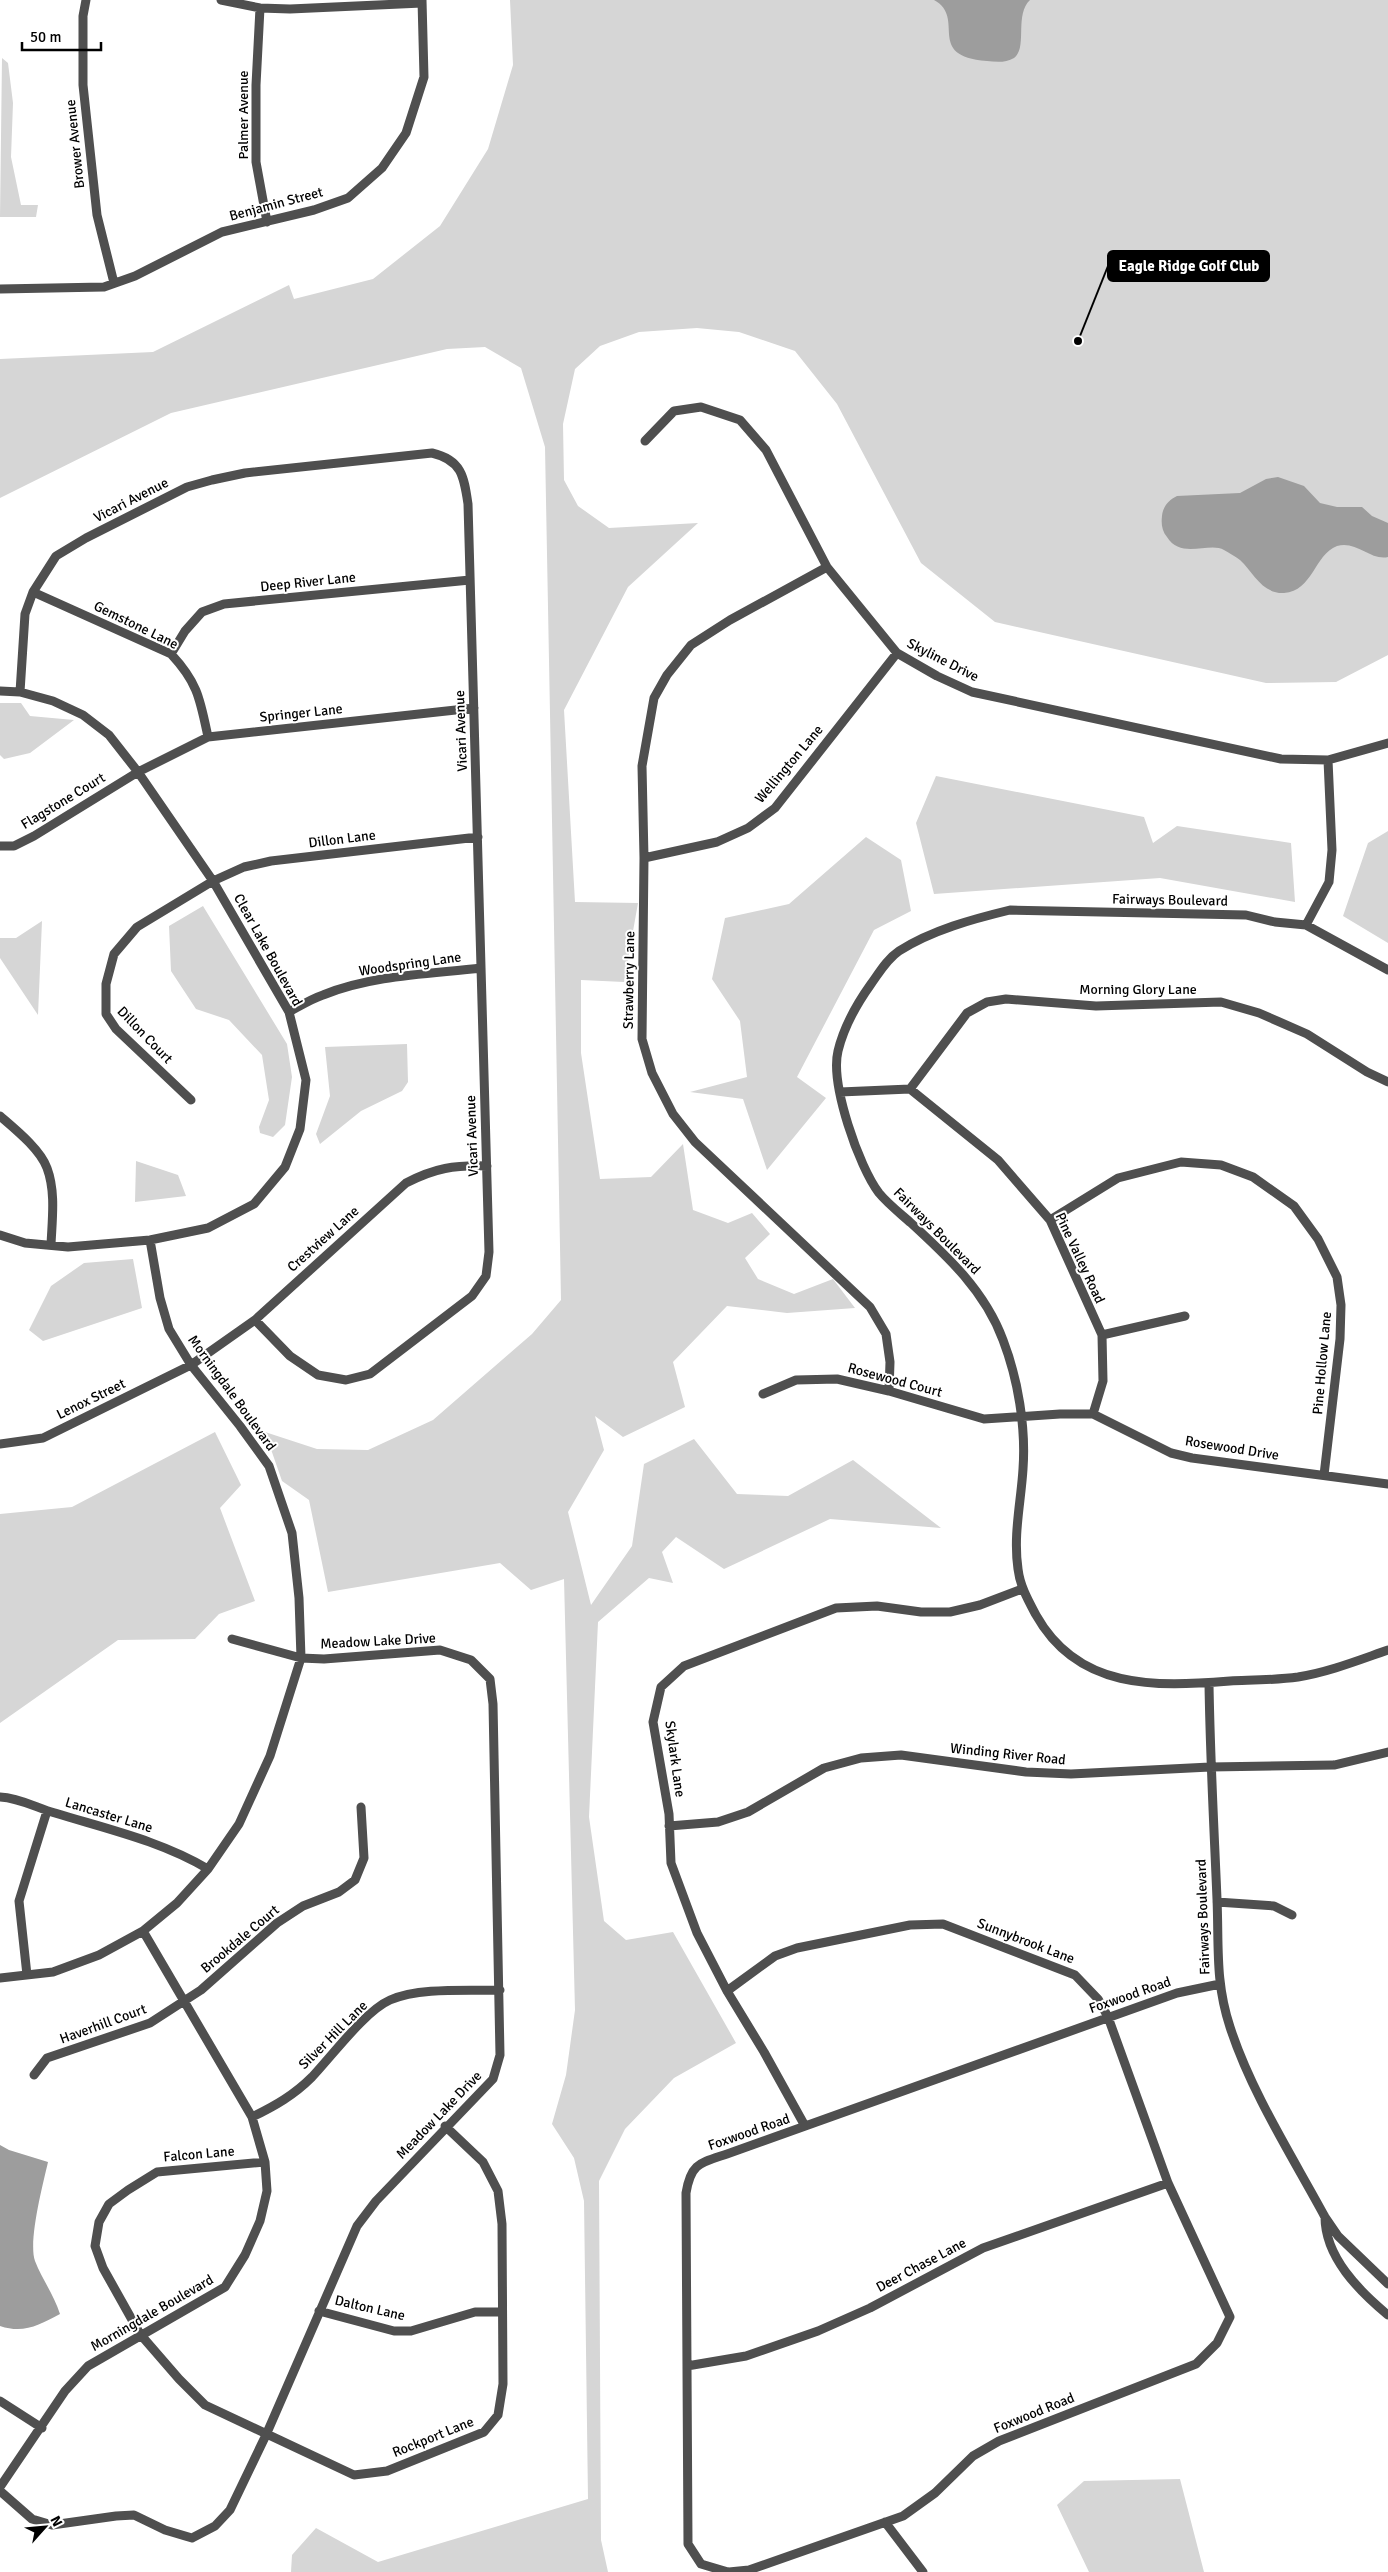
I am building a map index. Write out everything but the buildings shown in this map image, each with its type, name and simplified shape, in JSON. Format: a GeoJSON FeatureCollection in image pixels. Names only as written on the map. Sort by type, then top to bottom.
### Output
{"type":"FeatureCollection","features":[{"type":"Feature","properties":{"kind":"street","name":"Brower Avenue"},"geometry":{"type":"LineString","coordinates":[[86,0],[82,16],[83,85],[97,215],[114,283]]}},
{"type":"Feature","properties":{"kind":"street"},"geometry":{"type":"LineString","coordinates":[[220,0],[260,8],[290,10],[422,1]]}},
{"type":"Feature","properties":{"kind":"street","name":"Benjamin Street"},"geometry":{"type":"LineString","coordinates":[[0,289],[104,287],[135,276],[222,232],[268,222],[348,198],[382,168],[406,133],[424,77],[422,1]]}},
{"type":"Feature","properties":{"kind":"street","name":"Palmer Avenue"},"geometry":{"type":"LineString","coordinates":[[260,8],[256,85],[256,162],[268,222]]}},
{"type":"Feature","properties":{"kind":"street","name":"Skyline Drive"},"geometry":{"type":"LineString","coordinates":[[645,441],[674,411],[701,407],[740,420],[766,450],[827,567],[897,653],[972,692],[1281,759],[1328,760],[1388,743]]}},
{"type":"Feature","properties":{"kind":"street","name":"Vicari Avenue"},"geometry":{"type":"LineString","coordinates":[[20,692],[25,614],[33,592],[56,556],[187,487],[245,473],[432,453],[447,456],[463,474],[468,504],[478,837],[489,1252],[486,1276],[472,1296],[370,1374],[346,1380],[318,1375],[290,1356],[255,1320]]}},
{"type":"Feature","properties":{"kind":"street","name":"Strawberry Lane"},"geometry":{"type":"LineString","coordinates":[[827,567],[730,620],[691,645],[667,675],[654,698],[642,766],[644,858],[642,1039],[652,1073],[673,1114],[695,1142],[870,1307],[886,1334],[890,1362],[889,1391]]}},
{"type":"Feature","properties":{"kind":"street","name":"Deep River Lane"},"geometry":{"type":"LineString","coordinates":[[171,654],[185,631],[202,612],[224,604],[470,580]]}},
{"type":"Feature","properties":{"kind":"street","name":"Gemstone Lane"},"geometry":{"type":"LineString","coordinates":[[33,592],[171,654],[188,672],[198,692],[208,737]]}},
{"type":"Feature","properties":{"kind":"street","name":"Wellington Lane"},"geometry":{"type":"LineString","coordinates":[[644,858],[717,842],[748,828],[774,808],[897,653]]}},
{"type":"Feature","properties":{"kind":"street","name":"Clear Lake Boulevard"},"geometry":{"type":"LineString","coordinates":[[0,691],[20,692],[53,701],[83,714],[109,735],[138,772],[213,881],[289,1012],[306,1080],[300,1129],[284,1167],[254,1204],[208,1228],[150,1240],[68,1247],[25,1243],[0,1235]]}},
{"type":"Feature","properties":{"kind":"street","name":"Springer Lane"},"geometry":{"type":"LineString","coordinates":[[138,772],[208,737],[474,708]]}},
{"type":"Feature","properties":{"kind":"street"},"geometry":{"type":"LineString","coordinates":[[1306,925],[1329,882],[1332,850],[1328,760]]}},
{"type":"Feature","properties":{"kind":"street","name":"Flagstone Court"},"geometry":{"type":"LineString","coordinates":[[0,846],[14,846],[34,836],[138,772]]}},
{"type":"Feature","properties":{"kind":"street","name":"Dillon Lane"},"geometry":{"type":"LineString","coordinates":[[213,881],[244,867],[272,861],[478,837]]}},
{"type":"Feature","properties":{"kind":"street","name":"Dillon Court"},"geometry":{"type":"LineString","coordinates":[[191,1100],[116,1029],[106,1014],[106,984],[114,954],[136,927],[213,881]]}},
{"type":"Feature","properties":{"kind":"street","name":"Fairways Boulevard"},"geometry":{"type":"LineString","coordinates":[[1388,970],[1306,925],[1276,922],[1246,915],[1010,910],[975,919],[932,935],[897,952],[880,971],[852,1012],[837,1054],[840,1092],[846,1124],[879,1193],[948,1258],[980,1294],[1003,1338],[1016,1386],[1020,1418],[1023,1469],[1016,1538],[1018,1570],[1022,1589],[1050,1636],[1067,1651],[1100,1672],[1135,1683],[1166,1685],[1297,1677],[1326,1671],[1388,1650]]}},
{"type":"Feature","properties":{"kind":"street","name":"Woodspring Lane"},"geometry":{"type":"LineString","coordinates":[[289,1012],[323,995],[353,986],[388,978],[481,968]]}},
{"type":"Feature","properties":{"kind":"street","name":"Morning Glory Lane"},"geometry":{"type":"LineString","coordinates":[[910,1089],[967,1014],[987,1002],[1006,999],[1096,1006],[1221,1002],[1259,1013],[1307,1034],[1367,1072],[1388,1082]]}},
{"type":"Feature","properties":{"kind":"street"},"geometry":{"type":"LineString","coordinates":[[840,1092],[910,1089]]}},
{"type":"Feature","properties":{"kind":"street","name":"Pine Valley Road"},"geometry":{"type":"LineString","coordinates":[[910,1089],[998,1160],[1050,1220],[1102,1335],[1103,1381],[1093,1414]]}},
{"type":"Feature","properties":{"kind":"street"},"geometry":{"type":"LineString","coordinates":[[0,1116],[28,1141],[47,1166],[53,1196],[51,1245]]}},
{"type":"Feature","properties":{"kind":"street","name":"Pine Hollow Lane"},"geometry":{"type":"LineString","coordinates":[[1050,1220],[1118,1178],[1181,1162],[1221,1165],[1253,1177],[1294,1206],[1318,1239],[1337,1278],[1341,1305],[1340,1339],[1324,1475]]}},
{"type":"Feature","properties":{"kind":"street","name":"Crestview Lane"},"geometry":{"type":"LineString","coordinates":[[191,1365],[255,1320],[406,1183],[430,1171],[447,1167],[487,1166]]}},
{"type":"Feature","properties":{"kind":"street","name":"Morningdale Boulevard"},"geometry":{"type":"LineString","coordinates":[[0,1978],[53,1972],[99,1956],[143,1931],[177,1903],[208,1868],[239,1824],[266,1765],[301,1658],[299,1598],[292,1532],[269,1466],[191,1365],[169,1330],[160,1298],[150,1240]]}},
{"type":"Feature","properties":{"kind":"street"},"geometry":{"type":"LineString","coordinates":[[1102,1335],[1185,1316]]}},
{"type":"Feature","properties":{"kind":"street","name":"Lenox Street"},"geometry":{"type":"LineString","coordinates":[[0,1444],[43,1438],[191,1365]]}},
{"type":"Feature","properties":{"kind":"street","name":"Rosewood Court"},"geometry":{"type":"LineString","coordinates":[[764,1394],[796,1380],[837,1379],[889,1391],[984,1419],[1020,1418]]}},
{"type":"Feature","properties":{"kind":"street","name":"Rosewood Drive"},"geometry":{"type":"LineString","coordinates":[[1020,1418],[1060,1414],[1093,1414],[1171,1453],[1227,1463],[1388,1484]]}},
{"type":"Feature","properties":{"kind":"street","name":"Skylark Lane"},"geometry":{"type":"LineString","coordinates":[[805,2126],[764,2052],[727,1991],[697,1933],[671,1863],[670,1826],[653,1722],[661,1687],[684,1666],[836,1608],[877,1606],[921,1612],[950,1612],[980,1605],[1022,1589]]}},
{"type":"Feature","properties":{"kind":"street","name":"Meadow Lake Drive"},"geometry":{"type":"LineString","coordinates":[[0,2489],[32,2519],[52,2525],[116,2516],[134,2516],[165,2530],[192,2538],[215,2526],[230,2510],[266,2435],[357,2226],[376,2201],[445,2126],[492,2079],[500,2056],[493,1704],[490,1679],[471,1660],[440,1650],[324,1660],[301,1658],[232,1639]]}},
{"type":"Feature","properties":{"kind":"street","name":"Fairways Boulevard"},"geometry":{"type":"LineString","coordinates":[[1209,1683],[1210,1767],[1217,1902],[1216,1952],[1220,1984],[1229,2025],[1243,2063],[1325,2217],[1338,2236],[1388,2284]]}},
{"type":"Feature","properties":{"kind":"street","name":"Winding River Road"},"geometry":{"type":"LineString","coordinates":[[670,1826],[718,1822],[748,1812],[824,1768],[861,1758],[901,1755],[1026,1772],[1071,1774],[1210,1767],[1334,1765],[1388,1752]]}},
{"type":"Feature","properties":{"kind":"street","name":"Lancaster Lane"},"geometry":{"type":"LineString","coordinates":[[0,1797],[12,1798],[47,1811],[164,1846],[208,1868]]}},
{"type":"Feature","properties":{"kind":"street","name":"Brookdale Court"},"geometry":{"type":"LineString","coordinates":[[185,2001],[201,1990],[277,1923],[303,1906],[339,1892],[355,1880],[364,1858],[361,1808]]}},
{"type":"Feature","properties":{"kind":"street"},"geometry":{"type":"LineString","coordinates":[[27,1975],[19,1901],[47,1811]]}},
{"type":"Feature","properties":{"kind":"street"},"geometry":{"type":"LineString","coordinates":[[1217,1902],[1274,1906],[1292,1914]]}},
{"type":"Feature","properties":{"kind":"street","name":"Sunnybrook Lane"},"geometry":{"type":"LineString","coordinates":[[727,1991],[775,1956],[797,1948],[910,1925],[943,1924],[1075,1975],[1098,2000],[1108,2017],[1168,2183],[1230,2316]]}},
{"type":"Feature","properties":{"kind":"street","name":"Morningdale Boulevard"},"geometry":{"type":"LineString","coordinates":[[0,2489],[42,2428],[65,2390],[88,2366],[140,2334],[194,2307],[225,2287],[245,2255],[260,2221],[267,2191],[265,2162],[252,2117],[143,1931]]}},
{"type":"Feature","properties":{"kind":"street","name":"Foxwood Road"},"geometry":{"type":"LineString","coordinates":[[1220,1984],[1177,1993],[701,2163],[689,2175],[686,2193],[688,2544],[701,2564],[728,2572],[750,2570],[903,2516],[927,2499],[973,2456],[999,2441],[1196,2364],[1217,2343],[1230,2316]]}},
{"type":"Feature","properties":{"kind":"street","name":"Silver Hill Lane"},"geometry":{"type":"LineString","coordinates":[[252,2117],[282,2103],[310,2078],[366,2018],[389,2000],[414,1994],[500,1990]]}},
{"type":"Feature","properties":{"kind":"street","name":"Haverhill Court"},"geometry":{"type":"LineString","coordinates":[[34,2075],[48,2058],[150,2023],[185,2001]]}},
{"type":"Feature","properties":{"kind":"street","name":"Rockport Lane"},"geometry":{"type":"LineString","coordinates":[[140,2334],[179,2380],[205,2405],[354,2475],[388,2471],[484,2432],[498,2415],[502,2384],[502,2224],[498,2191],[483,2162],[445,2126]]}},
{"type":"Feature","properties":{"kind":"street","name":"Falcon Lane"},"geometry":{"type":"LineString","coordinates":[[140,2334],[103,2268],[95,2246],[99,2222],[109,2204],[157,2172],[265,2162]]}},
{"type":"Feature","properties":{"kind":"street","name":"Deer Chase Lane"},"geometry":{"type":"LineString","coordinates":[[687,2366],[746,2356],[818,2331],[870,2308],[983,2248],[1168,2183]]}},
{"type":"Feature","properties":{"kind":"street","name":"Fairways Boulevard"},"geometry":{"type":"LineString","coordinates":[[1325,2217],[1325,2234],[1343,2268],[1366,2296],[1388,2315]]}},
{"type":"Feature","properties":{"kind":"street","name":"Dalton Lane"},"geometry":{"type":"LineString","coordinates":[[319,2311],[394,2331],[411,2331],[475,2312],[502,2312]]}},
{"type":"Feature","properties":{"kind":"street"},"geometry":{"type":"LineString","coordinates":[[0,2401],[42,2428]]}},
{"type":"Feature","properties":{"kind":"street"},"geometry":{"type":"LineString","coordinates":[[885,2522],[923,2572]]}},
{"type":"Feature","properties":{"kind":"shaded area"},"geometry":{"type":"Polygon","coordinates":[[[510,0],[1388,0],[1388,655],[1336,682],[1266,683],[995,622],[921,563],[837,404],[795,351],[739,332],[697,328],[639,332],[600,346],[575,369],[563,424],[564,480],[578,506],[609,528],[698,523],[628,587],[564,710],[575,902],[638,903],[624,982],[581,980],[581,1053],[600,1179],[651,1177],[683,1144],[693,1210],[728,1223],[752,1213],[770,1234],[745,1258],[758,1279],[794,1294],[833,1279],[855,1308],[787,1313],[727,1306],[673,1362],[685,1407],[623,1437],[595,1416],[604,1450],[568,1512],[591,1605],[632,1546],[644,1464],[694,1439],[737,1494],[788,1496],[853,1460],[941,1528],[830,1519],[724,1569],[676,1537],[662,1552],[673,1583],[649,1578],[598,1622],[589,1817],[604,1921],[626,1940],[673,1932],[736,2043],[674,2078],[625,2129],[599,2181],[601,2540],[608,2572],[291,2572],[292,2555],[316,2528],[378,2562],[588,2499],[584,2201],[574,2158],[552,2124],[566,2075],[575,2010],[564,1579],[531,1590],[500,1563],[328,1592],[309,1500],[282,1481],[265,1432],[317,1449],[368,1450],[433,1420],[532,1334],[561,1300],[545,447],[521,368],[485,347],[447,349],[171,413],[0,498],[0,359],[153,352],[289,285],[294,299],[373,279],[440,226],[488,149],[513,65],[510,0]]]}},
{"type":"Feature","properties":{"kind":"shaded area"},"geometry":{"type":"Polygon","coordinates":[[[934,0],[1030,0],[1025,6],[1023,14],[1018,53],[1011,60],[997,62],[968,58],[957,52],[951,44],[947,16],[943,8],[934,0]]]}},
{"type":"Feature","properties":{"kind":"shaded area"},"geometry":{"type":"Polygon","coordinates":[[[2,58],[8,63],[13,103],[11,157],[21,205],[38,205],[36,217],[0,217],[2,58]]]}},
{"type":"Feature","properties":{"kind":"shaded area"},"geometry":{"type":"Polygon","coordinates":[[[1278,477],[1304,486],[1320,503],[1337,507],[1362,507],[1372,516],[1388,523],[1388,557],[1376,556],[1351,546],[1337,546],[1323,557],[1301,586],[1294,591],[1284,593],[1270,590],[1264,586],[1240,560],[1224,550],[1211,547],[1187,549],[1180,547],[1173,544],[1164,532],[1162,516],[1165,506],[1177,496],[1240,493],[1266,479],[1278,477]]]}},
{"type":"Feature","properties":{"kind":"shaded area"},"geometry":{"type":"Polygon","coordinates":[[[0,703],[21,703],[30,716],[74,720],[30,753],[4,759],[0,755],[0,703]]]}},
{"type":"Feature","properties":{"kind":"shaded area"},"geometry":{"type":"Polygon","coordinates":[[[936,776],[1144,817],[1153,843],[1177,826],[1291,843],[1295,902],[1160,878],[934,894],[916,823],[936,776]]]}},
{"type":"Feature","properties":{"kind":"shaded area"},"geometry":{"type":"Polygon","coordinates":[[[1388,831],[1388,943],[1343,916],[1368,843],[1388,831]]]}},
{"type":"Feature","properties":{"kind":"shaded area"},"geometry":{"type":"Polygon","coordinates":[[[866,837],[901,860],[911,911],[874,930],[797,1077],[826,1098],[767,1170],[743,1099],[690,1092],[747,1077],[740,1021],[712,979],[725,918],[789,904],[866,837]]]}},
{"type":"Feature","properties":{"kind":"shaded area"},"geometry":{"type":"Polygon","coordinates":[[[203,906],[287,1044],[292,1077],[285,1125],[273,1137],[260,1133],[259,1127],[269,1100],[262,1055],[229,1020],[196,1009],[171,971],[169,926],[203,906]]]}},
{"type":"Feature","properties":{"kind":"shaded area"},"geometry":{"type":"Polygon","coordinates":[[[42,921],[38,1015],[0,958],[0,938],[16,938],[42,921]]]}},
{"type":"Feature","properties":{"kind":"shaded area"},"geometry":{"type":"Polygon","coordinates":[[[407,1044],[408,1082],[402,1091],[361,1111],[320,1144],[316,1134],[330,1096],[325,1047],[407,1044]]]}},
{"type":"Feature","properties":{"kind":"shaded area"},"geometry":{"type":"Polygon","coordinates":[[[136,1161],[178,1175],[186,1196],[135,1202],[136,1161]]]}},
{"type":"Feature","properties":{"kind":"shaded area"},"geometry":{"type":"Polygon","coordinates":[[[133,1259],[142,1308],[43,1341],[29,1330],[51,1286],[84,1263],[133,1259]]]}},
{"type":"Feature","properties":{"kind":"shaded area"},"geometry":{"type":"Polygon","coordinates":[[[215,1432],[241,1485],[220,1508],[255,1601],[219,1614],[195,1639],[118,1640],[0,1723],[0,1514],[72,1507],[215,1432]]]}},
{"type":"Feature","properties":{"kind":"shaded area"},"geometry":{"type":"Polygon","coordinates":[[[0,2145],[9,2150],[48,2162],[37,2212],[33,2252],[38,2268],[55,2300],[60,2314],[38,2325],[24,2329],[0,2326],[0,2145]]]}},
{"type":"Feature","properties":{"kind":"shaded area"},"geometry":{"type":"Polygon","coordinates":[[[1180,2479],[1204,2572],[1089,2572],[1057,2505],[1084,2481],[1180,2479]]]}},
{"type":"Feature","properties":{"kind":"place","name":"Eagle Ridge Golf Club"},"geometry":{"type":"Point","coordinates":[1078,341]}}]}
